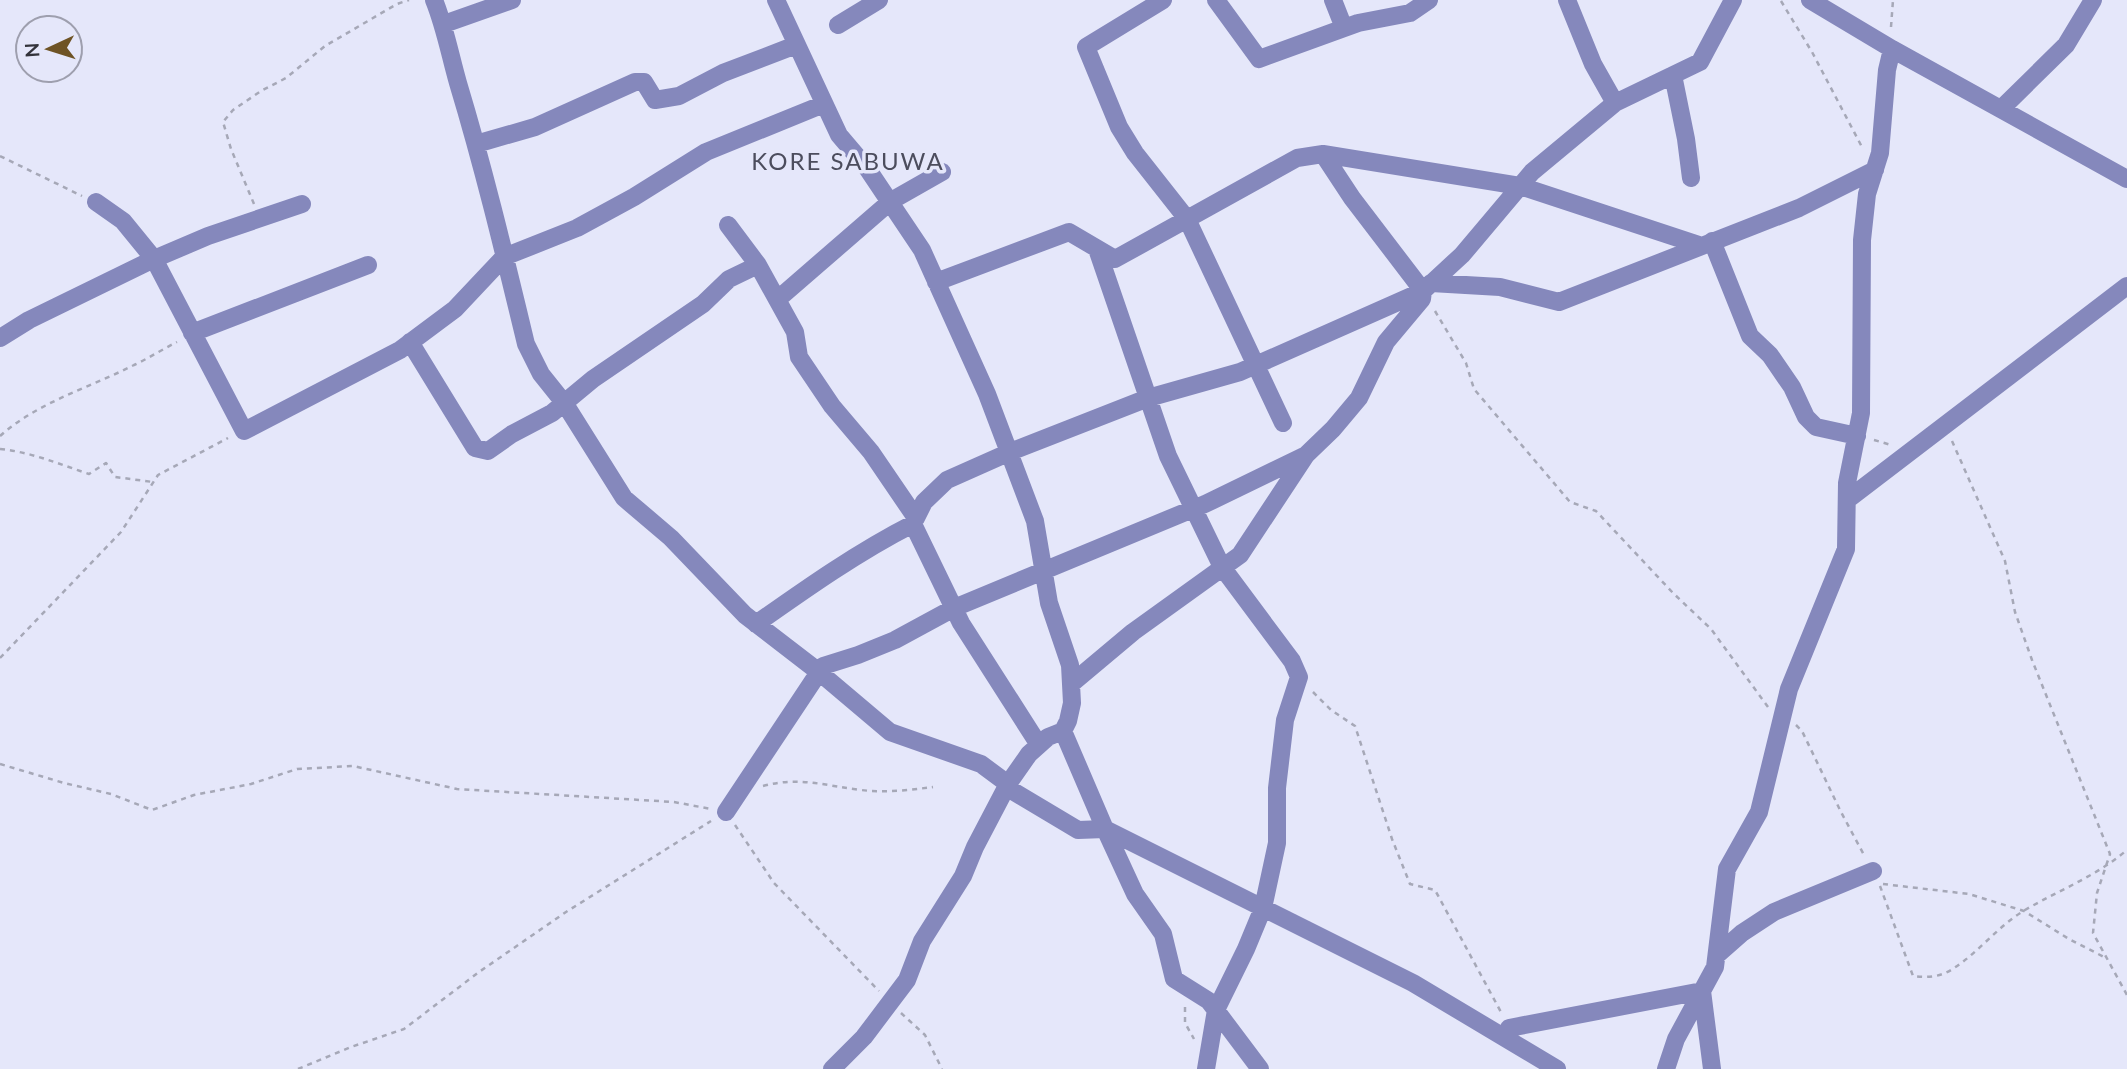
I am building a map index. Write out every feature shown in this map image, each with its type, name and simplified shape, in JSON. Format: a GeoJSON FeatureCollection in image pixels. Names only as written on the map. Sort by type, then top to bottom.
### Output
{"type":"FeatureCollection","features":[{"type":"Feature","properties":{"kind":"street"},"geometry":{"type":"LineString","coordinates":[[434,0],[444,24],[449,54],[476,144],[526,344],[541,374],[565,404],[624,498],[671,538],[745,615],[819,672],[890,732],[981,764],[1008,784],[1011,790],[1078,830],[1105,829],[1413,983],[1557,1069]]}},
{"type":"Feature","properties":{"kind":"street"},"geometry":{"type":"LineString","coordinates":[[444,24],[512,0]]}},
{"type":"Feature","properties":{"kind":"street"},"geometry":{"type":"LineString","coordinates":[[776,0],[839,135],[891,201],[922,250],[988,394],[1035,521],[1049,603],[1070,665],[1072,703],[1063,731],[1048,737],[1029,754],[1008,784],[963,876],[922,941],[907,980],[864,1037],[832,1069]]}},
{"type":"Feature","properties":{"kind":"street"},"geometry":{"type":"LineString","coordinates":[[838,25],[879,0]]}},
{"type":"Feature","properties":{"kind":"street"},"geometry":{"type":"LineString","coordinates":[[1163,0],[1086,47],[1119,127],[1135,153],[1187,219],[1283,423]]}},
{"type":"Feature","properties":{"kind":"street"},"geometry":{"type":"LineString","coordinates":[[1216,0],[1259,59],[1358,23],[1410,13],[1429,0]]}},
{"type":"Feature","properties":{"kind":"street"},"geometry":{"type":"LineString","coordinates":[[1333,0],[1343,28]]}},
{"type":"Feature","properties":{"kind":"street"},"geometry":{"type":"LineString","coordinates":[[1567,0],[1593,64],[1615,103]]}},
{"type":"Feature","properties":{"kind":"street"},"geometry":{"type":"LineString","coordinates":[[756,624],[816,582],[915,521],[924,502],[947,480],[1010,452],[1148,398],[1255,366],[1427,287],[1462,255],[1532,172],[1615,103],[1700,62],[1733,0]]}},
{"type":"Feature","properties":{"kind":"street"},"geometry":{"type":"LineString","coordinates":[[1810,0],[1891,49],[2127,179]]}},
{"type":"Feature","properties":{"kind":"street"},"geometry":{"type":"LineString","coordinates":[[2001,109],[2066,45],[2093,0]]}},
{"type":"Feature","properties":{"kind":"street"},"geometry":{"type":"LineString","coordinates":[[476,144],[535,127],[635,82],[644,82],[656,100],[679,96],[723,73],[796,45]]}},
{"type":"Feature","properties":{"kind":"street"},"geometry":{"type":"LineString","coordinates":[[1666,1069],[1676,1039],[1715,967],[1727,869],[1759,812],[1789,689],[1846,549],[1847,484],[1861,413],[1862,240],[1867,194],[1880,153],[1891,49]]}},
{"type":"Feature","properties":{"kind":"street"},"geometry":{"type":"LineString","coordinates":[[1673,75],[1691,178]]}},
{"type":"Feature","properties":{"kind":"street"},"geometry":{"type":"LineString","coordinates":[[96,202],[123,221],[154,259],[244,430],[400,350],[455,309],[504,257],[577,228],[634,197],[706,152],[824,104]]}},
{"type":"Feature","properties":{"kind":"street"},"geometry":{"type":"LineString","coordinates":[[1323,154],[1352,198],[1427,287],[1500,287],[1559,302],[1799,208],[1875,170]]}},
{"type":"Feature","properties":{"kind":"street"},"geometry":{"type":"LineString","coordinates":[[936,282],[1069,232],[1115,259],[1297,158],[1323,154],[1520,186],[1706,243],[1751,336],[1770,355],[1792,387],[1806,417],[1816,427],[1857,436]]}},
{"type":"Feature","properties":{"kind":"street"},"geometry":{"type":"LineString","coordinates":[[778,299],[891,201],[942,172]]}},
{"type":"Feature","properties":{"kind":"street"},"geometry":{"type":"LineString","coordinates":[[0,338],[29,320],[154,259],[208,236],[302,204]]}},
{"type":"Feature","properties":{"kind":"street"},"geometry":{"type":"LineString","coordinates":[[728,225],[758,265],[778,299],[795,332],[799,357],[832,406],[871,452],[915,521],[954,608],[1039,745]]}},
{"type":"Feature","properties":{"kind":"street"},"geometry":{"type":"LineString","coordinates":[[1097,249],[1168,456],[1222,567],[1292,661],[1299,677],[1285,720],[1277,788],[1277,843],[1263,908],[1216,1010],[1206,1065]]}},
{"type":"Feature","properties":{"kind":"street"},"geometry":{"type":"LineString","coordinates":[[192,333],[368,265]]}},
{"type":"Feature","properties":{"kind":"street"},"geometry":{"type":"LineString","coordinates":[[410,342],[475,448],[488,451],[565,404],[593,379],[703,304],[729,279],[758,265]]}},
{"type":"Feature","properties":{"kind":"street"},"geometry":{"type":"LineString","coordinates":[[1847,500],[2127,285]]}},
{"type":"Feature","properties":{"kind":"street"},"geometry":{"type":"LineString","coordinates":[[1071,684],[1133,632],[1240,555],[1306,455],[1359,398],[1386,342],[1422,299],[1427,287]]}},
{"type":"Feature","properties":{"kind":"street"},"geometry":{"type":"LineString","coordinates":[[726,812],[823,666],[895,640],[954,608],[1195,508],[1306,455]]}},
{"type":"Feature","properties":{"kind":"street"},"geometry":{"type":"LineString","coordinates":[[1063,731],[1135,894],[1163,934],[1174,979],[1209,1001],[1260,1069]]}},
{"type":"Feature","properties":{"kind":"street"},"geometry":{"type":"LineString","coordinates":[[1717,955],[1742,933],[1774,912],[1876,877]]}},
{"type":"Feature","properties":{"kind":"street"},"geometry":{"type":"LineString","coordinates":[[1509,1028],[1702,990]]}},
{"type":"Feature","properties":{"kind":"street"},"geometry":{"type":"LineString","coordinates":[[1702,990],[1712,1069]]}},
{"type":"Feature","properties":{"kind":"path"},"geometry":{"type":"LineString","coordinates":[[261,218],[231,149],[223,122],[233,110],[286,78],[325,46],[397,4],[409,0]]}},
{"type":"Feature","properties":{"kind":"path"},"geometry":{"type":"LineString","coordinates":[[1891,49],[1893,0]]}},
{"type":"Feature","properties":{"kind":"path"},"geometry":{"type":"LineString","coordinates":[[1781,1],[1812,52],[1875,170]]}},
{"type":"Feature","properties":{"kind":"path"},"geometry":{"type":"LineString","coordinates":[[0,156],[96,202]]}},
{"type":"Feature","properties":{"kind":"path"},"geometry":{"type":"LineString","coordinates":[[1427,287],[1466,363],[1474,389],[1519,443],[1570,502],[1596,511],[1711,629],[1766,706],[1783,712],[1802,731],[1876,877],[1913,976],[1928,978],[1954,969],[1991,935],[2024,911],[2105,868],[2127,850]]}},
{"type":"Feature","properties":{"kind":"path"},"geometry":{"type":"LineString","coordinates":[[0,436],[13,424],[52,402],[135,365],[192,333]]}},
{"type":"Feature","properties":{"kind":"path"},"geometry":{"type":"LineString","coordinates":[[1945,425],[2005,561],[2015,612],[2032,660],[2110,854],[2096,893],[2093,933],[2127,995]]}},
{"type":"Feature","properties":{"kind":"path"},"geometry":{"type":"LineString","coordinates":[[0,658],[121,532],[158,475],[244,430]]}},
{"type":"Feature","properties":{"kind":"path"},"geometry":{"type":"LineString","coordinates":[[1857,436],[1911,451]]}},
{"type":"Feature","properties":{"kind":"path"},"geometry":{"type":"LineString","coordinates":[[0,449],[17,451],[89,474],[106,463],[115,477],[153,482]]}},
{"type":"Feature","properties":{"kind":"path"},"geometry":{"type":"LineString","coordinates":[[1299,677],[1331,710],[1355,726],[1392,839],[1410,884],[1435,890],[1509,1028]]}},
{"type":"Feature","properties":{"kind":"path"},"geometry":{"type":"LineString","coordinates":[[0,764],[111,794],[152,810],[194,795],[251,784],[297,769],[353,766],[457,789],[674,802],[726,812],[774,883],[891,1004],[925,1035],[942,1069]]}},
{"type":"Feature","properties":{"kind":"path"},"geometry":{"type":"LineString","coordinates":[[740,793],[782,781],[825,782],[862,790],[933,787]]}},
{"type":"Feature","properties":{"kind":"path"},"geometry":{"type":"LineString","coordinates":[[298,1069],[404,1029],[479,972],[566,912],[726,812]]}},
{"type":"Feature","properties":{"kind":"path"},"geometry":{"type":"LineString","coordinates":[[1876,877],[1969,894],[2024,911],[2106,958]]}},
{"type":"Feature","properties":{"kind":"path"},"geometry":{"type":"LineString","coordinates":[[1185,986],[1185,1023],[1206,1065]]}},
{"type":"Feature","properties":{"kind":"district","name":"KORE SABUWA"},"geometry":{"type":"Point","coordinates":[848,160]}}]}
